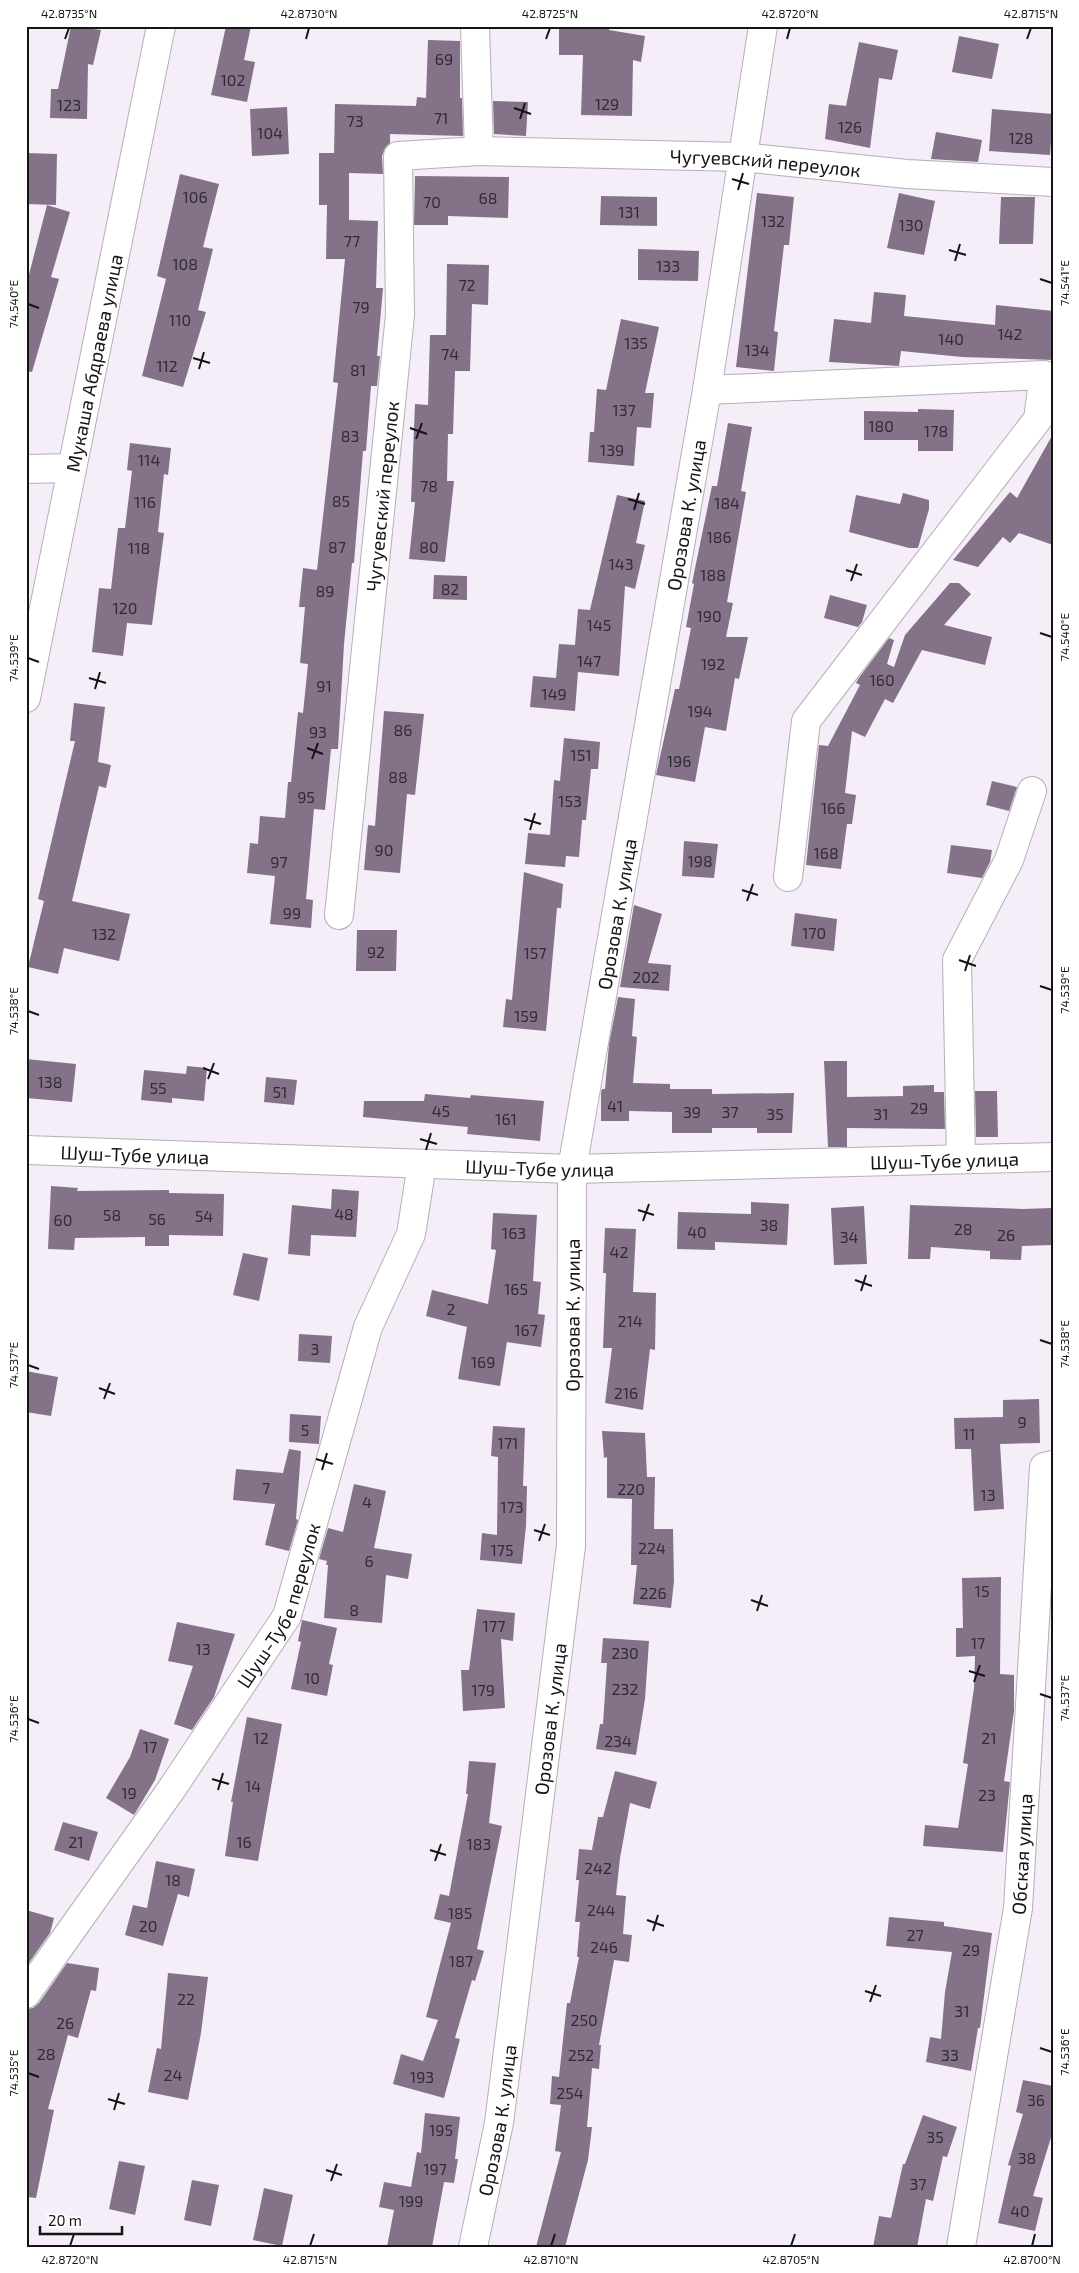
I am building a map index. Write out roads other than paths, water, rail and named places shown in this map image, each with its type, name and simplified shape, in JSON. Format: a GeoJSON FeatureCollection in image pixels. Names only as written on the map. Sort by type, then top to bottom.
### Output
{"type":"FeatureCollection","features":[{"type":"Feature","properties":{"kind":"street","name":"Мукаша Абдраева улица"},"geometry":{"type":"LineString","coordinates":[[26,698],[161,26]]}},
{"type":"Feature","properties":{"kind":"street"},"geometry":{"type":"LineString","coordinates":[[475,26],[479,151]]}},
{"type":"Feature","properties":{"kind":"street","name":"Орозова К. улица"},"geometry":{"type":"LineString","coordinates":[[473,2247],[499,2123],[571,1546],[572,1168],[707,390],[763,26]]}},
{"type":"Feature","properties":{"kind":"street","name":"Чугуевский переулок"},"geometry":{"type":"LineString","coordinates":[[339,915],[400,315],[398,156],[479,151],[742,157],[907,174],[1053,182]]}},
{"type":"Feature","properties":{"kind":"street"},"geometry":{"type":"LineString","coordinates":[[707,390],[1044,374],[1038,419],[806,721],[788,877]]}},
{"type":"Feature","properties":{"kind":"street"},"geometry":{"type":"LineString","coordinates":[[26,469],[72,468]]}},
{"type":"Feature","properties":{"kind":"street"},"geometry":{"type":"LineString","coordinates":[[961,1160],[957,960],[1009,860],[1032,791]]}},
{"type":"Feature","properties":{"kind":"street","name":"Шуш-Тубе улица"},"geometry":{"type":"LineString","coordinates":[[26,1150],[572,1168],[1053,1157]]}},
{"type":"Feature","properties":{"kind":"street","name":"Шуш-Тубе переулок"},"geometry":{"type":"LineString","coordinates":[[26,1994],[171,1790],[287,1616],[368,1327],[411,1234],[422,1164]]}},
{"type":"Feature","properties":{"kind":"street","name":"Обская улица"},"geometry":{"type":"LineString","coordinates":[[961,2247],[1018,1908],[1044,1467],[1053,1465]]}}]}
